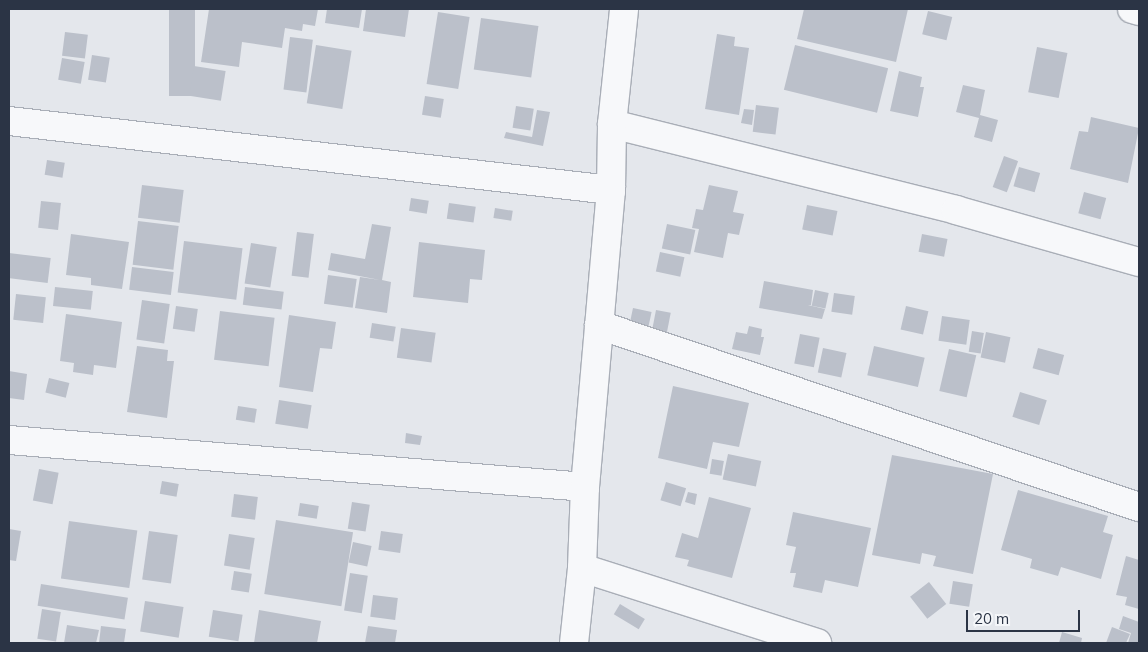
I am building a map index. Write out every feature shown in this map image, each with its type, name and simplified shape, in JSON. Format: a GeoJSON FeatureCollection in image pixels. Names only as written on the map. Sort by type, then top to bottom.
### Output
{"type":"FeatureCollection","features":[{"type":"Feature","properties":{"kind":"street"},"geometry":{"type":"LineString","coordinates":[[574,643],[582,568],[586,487],[611,190],[612,124],[624,9]]}},
{"type":"Feature","properties":{"kind":"street"},"geometry":{"type":"LineString","coordinates":[[1132,9],[1139,11]]}},
{"type":"Feature","properties":{"kind":"street"},"geometry":{"type":"LineString","coordinates":[[9,121],[611,190]]}},
{"type":"Feature","properties":{"kind":"street"},"geometry":{"type":"LineString","coordinates":[[612,124],[946,208],[1139,262]]}},
{"type":"Feature","properties":{"kind":"street"},"geometry":{"type":"LineString","coordinates":[[599,325],[1139,507]]}},
{"type":"Feature","properties":{"kind":"street"},"geometry":{"type":"LineString","coordinates":[[9,440],[586,487]]}},
{"type":"Feature","properties":{"kind":"street"},"geometry":{"type":"LineString","coordinates":[[582,568],[817,643]]}},
{"type":"Feature","properties":{"kind":"building"},"geometry":{"type":"Polygon","coordinates":[[[169,9],[195,9],[195,96],[169,96],[169,9]]]}},
{"type":"Feature","properties":{"kind":"building"},"geometry":{"type":"Polygon","coordinates":[[[209,9],[318,9],[315,26],[303,24],[302,31],[285,28],[282,48],[242,42],[239,67],[201,62],[209,9]]]}},
{"type":"Feature","properties":{"kind":"building"},"geometry":{"type":"Polygon","coordinates":[[[327,9],[362,9],[359,28],[325,23],[327,9]]]}},
{"type":"Feature","properties":{"kind":"building"},"geometry":{"type":"Polygon","coordinates":[[[366,9],[409,9],[405,37],[363,31],[366,9]]]}},
{"type":"Feature","properties":{"kind":"building"},"geometry":{"type":"Polygon","coordinates":[[[804,9],[908,9],[896,62],[797,39],[804,9]]]}},
{"type":"Feature","properties":{"kind":"building"},"geometry":{"type":"Polygon","coordinates":[[[928,11],[952,17],[946,40],[922,34],[928,11]]]}},
{"type":"Feature","properties":{"kind":"building"},"geometry":{"type":"Polygon","coordinates":[[[438,12],[470,17],[458,89],[427,84],[438,12]]]}},
{"type":"Feature","properties":{"kind":"building"},"geometry":{"type":"Polygon","coordinates":[[[481,18],[538,26],[531,78],[474,69],[481,18]]]}},
{"type":"Feature","properties":{"kind":"building"},"geometry":{"type":"Polygon","coordinates":[[[65,32],[88,35],[85,59],[62,56],[65,32]]]}},
{"type":"Feature","properties":{"kind":"building"},"geometry":{"type":"Polygon","coordinates":[[[717,34],[735,37],[734,46],[749,48],[739,115],[705,109],[717,34]]]}},
{"type":"Feature","properties":{"kind":"building"},"geometry":{"type":"Polygon","coordinates":[[[290,37],[313,40],[306,92],[284,90],[290,37]]]}},
{"type":"Feature","properties":{"kind":"building"},"geometry":{"type":"Polygon","coordinates":[[[316,45],[352,51],[342,109],[307,103],[316,45]]]}},
{"type":"Feature","properties":{"kind":"building"},"geometry":{"type":"Polygon","coordinates":[[[795,45],[888,68],[877,113],[784,90],[795,45]]]}},
{"type":"Feature","properties":{"kind":"building"},"geometry":{"type":"Polygon","coordinates":[[[1037,47],[1067,53],[1059,98],[1028,92],[1037,47]]]}},
{"type":"Feature","properties":{"kind":"building"},"geometry":{"type":"Polygon","coordinates":[[[92,55],[110,58],[106,83],[88,80],[92,55]]]}},
{"type":"Feature","properties":{"kind":"building"},"geometry":{"type":"Polygon","coordinates":[[[62,58],[85,62],[81,84],[58,80],[62,58]]]}},
{"type":"Feature","properties":{"kind":"building"},"geometry":{"type":"Polygon","coordinates":[[[194,66],[226,71],[221,101],[189,96],[194,66]]]}},
{"type":"Feature","properties":{"kind":"building"},"geometry":{"type":"Polygon","coordinates":[[[899,71],[922,77],[920,87],[924,87],[918,117],[890,111],[899,71]]]}},
{"type":"Feature","properties":{"kind":"building"},"geometry":{"type":"Polygon","coordinates":[[[963,85],[985,90],[980,115],[998,120],[992,142],[974,137],[979,118],[956,112],[963,85]]]}},
{"type":"Feature","properties":{"kind":"building"},"geometry":{"type":"Polygon","coordinates":[[[425,96],[444,99],[441,118],[422,115],[425,96]]]}},
{"type":"Feature","properties":{"kind":"building"},"geometry":{"type":"Polygon","coordinates":[[[756,105],[779,108],[776,135],[753,132],[756,105]]]}},
{"type":"Feature","properties":{"kind":"building"},"geometry":{"type":"Polygon","coordinates":[[[516,106],[534,109],[530,131],[513,128],[516,106]]]}},
{"type":"Feature","properties":{"kind":"building"},"geometry":{"type":"Polygon","coordinates":[[[744,109],[754,110],[752,125],[741,123],[744,109]]]}},
{"type":"Feature","properties":{"kind":"building"},"geometry":{"type":"Polygon","coordinates":[[[537,110],[550,112],[543,146],[504,138],[506,132],[532,137],[537,110]]]}},
{"type":"Feature","properties":{"kind":"building"},"geometry":{"type":"Polygon","coordinates":[[[1091,117],[1139,128],[1128,183],[1070,169],[1079,131],[1088,132],[1091,117]]]}},
{"type":"Feature","properties":{"kind":"building"},"geometry":{"type":"Polygon","coordinates":[[[1004,156],[1018,161],[1007,192],[993,187],[1004,156]]]}},
{"type":"Feature","properties":{"kind":"building"},"geometry":{"type":"Polygon","coordinates":[[[47,160],[65,163],[62,178],[45,175],[47,160]]]}},
{"type":"Feature","properties":{"kind":"building"},"geometry":{"type":"Polygon","coordinates":[[[1019,167],[1040,173],[1035,192],[1013,186],[1019,167]]]}},
{"type":"Feature","properties":{"kind":"building"},"geometry":{"type":"Polygon","coordinates":[[[142,185],[184,190],[180,223],[138,218],[142,185]]]}},
{"type":"Feature","properties":{"kind":"building"},"geometry":{"type":"Polygon","coordinates":[[[709,185],[738,191],[733,212],[744,214],[739,235],[728,233],[723,258],[694,252],[699,229],[692,228],[696,209],[703,210],[709,185]]]}},
{"type":"Feature","properties":{"kind":"building"},"geometry":{"type":"Polygon","coordinates":[[[1084,192],[1106,198],[1101,219],[1078,213],[1084,192]]]}},
{"type":"Feature","properties":{"kind":"building"},"geometry":{"type":"Polygon","coordinates":[[[411,198],[429,201],[427,214],[409,211],[411,198]]]}},
{"type":"Feature","properties":{"kind":"building"},"geometry":{"type":"Polygon","coordinates":[[[41,201],[61,203],[58,230],[38,228],[41,201]]]}},
{"type":"Feature","properties":{"kind":"building"},"geometry":{"type":"Polygon","coordinates":[[[449,203],[476,207],[474,223],[447,219],[449,203]]]}},
{"type":"Feature","properties":{"kind":"building"},"geometry":{"type":"Polygon","coordinates":[[[807,205],[837,211],[833,235],[802,230],[807,205]]]}},
{"type":"Feature","properties":{"kind":"building"},"geometry":{"type":"Polygon","coordinates":[[[495,208],[513,211],[511,221],[493,218],[495,208]]]}},
{"type":"Feature","properties":{"kind":"building"},"geometry":{"type":"Polygon","coordinates":[[[138,221],[179,226],[173,270],[133,265],[138,221]]]}},
{"type":"Feature","properties":{"kind":"building"},"geometry":{"type":"Polygon","coordinates":[[[372,224],[391,227],[382,280],[391,282],[387,313],[355,308],[360,277],[380,280],[328,270],[331,253],[365,259],[372,224]]]}},
{"type":"Feature","properties":{"kind":"building"},"geometry":{"type":"Polygon","coordinates":[[[667,224],[695,230],[690,254],[662,248],[667,224]]]}},
{"type":"Feature","properties":{"kind":"building"},"geometry":{"type":"Polygon","coordinates":[[[297,232],[314,234],[309,278],[292,276],[297,232]]]}},
{"type":"Feature","properties":{"kind":"building"},"geometry":{"type":"Polygon","coordinates":[[[71,234],[129,242],[122,289],[91,285],[91,278],[66,275],[71,234]]]}},
{"type":"Feature","properties":{"kind":"building"},"geometry":{"type":"Polygon","coordinates":[[[922,234],[948,239],[944,257],[919,252],[922,234]]]}},
{"type":"Feature","properties":{"kind":"building"},"geometry":{"type":"Polygon","coordinates":[[[184,241],[243,248],[236,300],[178,293],[184,241]]]}},
{"type":"Feature","properties":{"kind":"building"},"geometry":{"type":"Polygon","coordinates":[[[419,242],[485,250],[482,280],[470,279],[468,303],[413,297],[419,242]]]}},
{"type":"Feature","properties":{"kind":"building"},"geometry":{"type":"Polygon","coordinates":[[[251,243],[277,247],[270,288],[245,283],[251,243]]]}},
{"type":"Feature","properties":{"kind":"building"},"geometry":{"type":"Polygon","coordinates":[[[660,252],[684,257],[680,277],[656,272],[660,252]]]}},
{"type":"Feature","properties":{"kind":"building"},"geometry":{"type":"Polygon","coordinates":[[[9,253],[51,258],[48,283],[9,278],[9,253]]]}},
{"type":"Feature","properties":{"kind":"building"},"geometry":{"type":"Polygon","coordinates":[[[132,267],[174,272],[171,295],[129,290],[132,267]]]}},
{"type":"Feature","properties":{"kind":"building"},"geometry":{"type":"Polygon","coordinates":[[[328,275],[357,279],[353,308],[324,304],[328,275]]]}},
{"type":"Feature","properties":{"kind":"building"},"geometry":{"type":"Polygon","coordinates":[[[764,281],[813,290],[811,305],[808,305],[825,309],[822,319],[759,308],[764,281]]]}},
{"type":"Feature","properties":{"kind":"building"},"geometry":{"type":"Polygon","coordinates":[[[55,287],[93,291],[91,310],[53,306],[55,287]]]}},
{"type":"Feature","properties":{"kind":"building"},"geometry":{"type":"Polygon","coordinates":[[[245,287],[284,292],[282,310],[243,305],[245,287]]]}},
{"type":"Feature","properties":{"kind":"building"},"geometry":{"type":"Polygon","coordinates":[[[815,290],[829,293],[825,309],[812,306],[815,290]]]}},
{"type":"Feature","properties":{"kind":"building"},"geometry":{"type":"Polygon","coordinates":[[[834,293],[855,296],[852,315],[831,312],[834,293]]]}},
{"type":"Feature","properties":{"kind":"building"},"geometry":{"type":"Polygon","coordinates":[[[16,294],[46,297],[43,323],[13,320],[16,294]]]}},
{"type":"Feature","properties":{"kind":"building"},"geometry":{"type":"Polygon","coordinates":[[[142,300],[170,304],[164,344],[136,340],[142,300]]]}},
{"type":"Feature","properties":{"kind":"building"},"geometry":{"type":"Polygon","coordinates":[[[176,306],[198,309],[195,332],[173,329],[176,306]]]}},
{"type":"Feature","properties":{"kind":"building"},"geometry":{"type":"Polygon","coordinates":[[[906,306],[928,311],[923,335],[901,329],[906,306]]]}},
{"type":"Feature","properties":{"kind":"building"},"geometry":{"type":"Polygon","coordinates":[[[633,308],[652,312],[648,329],[629,325],[633,308]]]}},
{"type":"Feature","properties":{"kind":"building"},"geometry":{"type":"Polygon","coordinates":[[[656,310],[671,313],[667,332],[652,330],[656,310]]]}},
{"type":"Feature","properties":{"kind":"building"},"geometry":{"type":"Polygon","coordinates":[[[220,311],[275,318],[269,366],[214,360],[220,311]]]}},
{"type":"Feature","properties":{"kind":"building"},"geometry":{"type":"Polygon","coordinates":[[[66,314],[122,322],[116,368],[94,365],[93,375],[73,372],[74,363],[60,361],[66,314]]]}},
{"type":"Feature","properties":{"kind":"building"},"geometry":{"type":"Polygon","coordinates":[[[289,315],[336,322],[332,349],[320,348],[313,392],[279,387],[289,315]]]}},
{"type":"Feature","properties":{"kind":"building"},"geometry":{"type":"Polygon","coordinates":[[[942,316],[970,320],[966,345],[939,341],[942,316]]]}},
{"type":"Feature","properties":{"kind":"building"},"geometry":{"type":"Polygon","coordinates":[[[372,323],[396,327],[393,342],[370,338],[372,323]]]}},
{"type":"Feature","properties":{"kind":"building"},"geometry":{"type":"Polygon","coordinates":[[[749,326],[762,329],[761,337],[764,337],[760,355],[732,349],[736,332],[747,334],[749,326]]]}},
{"type":"Feature","properties":{"kind":"building"},"geometry":{"type":"Polygon","coordinates":[[[401,328],[436,333],[431,363],[397,358],[401,328]]]}},
{"type":"Feature","properties":{"kind":"building"},"geometry":{"type":"Polygon","coordinates":[[[972,331],[984,333],[981,354],[969,352],[972,331]]]}},
{"type":"Feature","properties":{"kind":"building"},"geometry":{"type":"Polygon","coordinates":[[[986,332],[1010,337],[1005,363],[981,357],[986,332]]]}},
{"type":"Feature","properties":{"kind":"building"},"geometry":{"type":"Polygon","coordinates":[[[800,334],[820,338],[814,367],[794,363],[800,334]]]}},
{"type":"Feature","properties":{"kind":"building"},"geometry":{"type":"Polygon","coordinates":[[[137,346],[168,350],[167,361],[174,361],[167,418],[127,412],[137,346]]]}},
{"type":"Feature","properties":{"kind":"building"},"geometry":{"type":"Polygon","coordinates":[[[874,346],[925,358],[918,387],[867,375],[874,346]]]}},
{"type":"Feature","properties":{"kind":"building"},"geometry":{"type":"Polygon","coordinates":[[[823,348],[846,353],[841,377],[818,372],[823,348]]]}},
{"type":"Feature","properties":{"kind":"building"},"geometry":{"type":"Polygon","coordinates":[[[1038,348],[1064,355],[1059,375],[1033,368],[1038,348]]]}},
{"type":"Feature","properties":{"kind":"building"},"geometry":{"type":"Polygon","coordinates":[[[949,349],[976,355],[967,397],[939,391],[949,349]]]}},
{"type":"Feature","properties":{"kind":"building"},"geometry":{"type":"Polygon","coordinates":[[[9,371],[27,374],[24,400],[9,398],[9,371]]]}},
{"type":"Feature","properties":{"kind":"building"},"geometry":{"type":"Polygon","coordinates":[[[49,378],[69,383],[66,398],[45,393],[49,378]]]}},
{"type":"Feature","properties":{"kind":"building"},"geometry":{"type":"Polygon","coordinates":[[[673,386],[749,403],[739,447],[713,442],[707,469],[658,458],[673,386]]]}},
{"type":"Feature","properties":{"kind":"building"},"geometry":{"type":"Polygon","coordinates":[[[1020,392],[1047,400],[1039,425],[1012,417],[1020,392]]]}},
{"type":"Feature","properties":{"kind":"building"},"geometry":{"type":"Polygon","coordinates":[[[279,400],[312,405],[308,429],[275,424],[279,400]]]}},
{"type":"Feature","properties":{"kind":"building"},"geometry":{"type":"Polygon","coordinates":[[[238,406],[257,409],[255,423],[236,420],[238,406]]]}},
{"type":"Feature","properties":{"kind":"building"},"geometry":{"type":"Polygon","coordinates":[[[406,433],[422,436],[420,445],[405,443],[406,433]]]}},
{"type":"Feature","properties":{"kind":"building"},"geometry":{"type":"Polygon","coordinates":[[[728,454],[761,461],[756,487],[723,479],[728,454]]]}},
{"type":"Feature","properties":{"kind":"building"},"geometry":{"type":"Polygon","coordinates":[[[892,455],[993,474],[973,574],[933,566],[936,556],[922,553],[920,564],[872,555],[892,455]]]}},
{"type":"Feature","properties":{"kind":"building"},"geometry":{"type":"Polygon","coordinates":[[[712,459],[724,461],[722,476],[710,474],[712,459]]]}},
{"type":"Feature","properties":{"kind":"building"},"geometry":{"type":"Polygon","coordinates":[[[39,469],[59,473],[53,504],[33,500],[39,469]]]}},
{"type":"Feature","properties":{"kind":"building"},"geometry":{"type":"Polygon","coordinates":[[[162,481],[179,484],[176,497],[160,494],[162,481]]]}},
{"type":"Feature","properties":{"kind":"building"},"geometry":{"type":"Polygon","coordinates":[[[666,482],[686,488],[681,506],[660,500],[666,482]]]}},
{"type":"Feature","properties":{"kind":"building"},"geometry":{"type":"Polygon","coordinates":[[[1018,490],[1108,516],[1103,532],[1113,535],[1101,579],[1061,567],[1058,576],[1030,568],[1032,559],[1001,550],[1018,490]]]}},
{"type":"Feature","properties":{"kind":"building"},"geometry":{"type":"Polygon","coordinates":[[[688,492],[697,494],[695,505],[685,502],[688,492]]]}},
{"type":"Feature","properties":{"kind":"building"},"geometry":{"type":"Polygon","coordinates":[[[234,494],[258,497],[255,520],[231,517],[234,494]]]}},
{"type":"Feature","properties":{"kind":"building"},"geometry":{"type":"Polygon","coordinates":[[[709,497],[751,508],[732,578],[687,566],[689,560],[675,557],[682,533],[698,538],[709,497]]]}},
{"type":"Feature","properties":{"kind":"building"},"geometry":{"type":"Polygon","coordinates":[[[352,502],[370,505],[366,531],[348,529],[352,502]]]}},
{"type":"Feature","properties":{"kind":"building"},"geometry":{"type":"Polygon","coordinates":[[[300,503],[319,506],[317,519],[298,516],[300,503]]]}},
{"type":"Feature","properties":{"kind":"building"},"geometry":{"type":"Polygon","coordinates":[[[793,512],[871,528],[858,587],[825,580],[822,593],[793,587],[796,573],[790,573],[796,547],[786,545],[793,512]]]}},
{"type":"Feature","properties":{"kind":"building"},"geometry":{"type":"Polygon","coordinates":[[[276,520],[353,532],[341,606],[264,594],[276,520]]]}},
{"type":"Feature","properties":{"kind":"building"},"geometry":{"type":"Polygon","coordinates":[[[69,521],[137,531],[129,588],[61,578],[69,521]]]}},
{"type":"Feature","properties":{"kind":"building"},"geometry":{"type":"Polygon","coordinates":[[[9,529],[21,531],[16,561],[9,560],[9,529]]]}},
{"type":"Feature","properties":{"kind":"building"},"geometry":{"type":"Polygon","coordinates":[[[149,531],[178,535],[171,584],[142,580],[149,531]]]}},
{"type":"Feature","properties":{"kind":"building"},"geometry":{"type":"Polygon","coordinates":[[[381,531],[403,534],[400,553],[378,550],[381,531]]]}},
{"type":"Feature","properties":{"kind":"building"},"geometry":{"type":"Polygon","coordinates":[[[229,534],[255,538],[250,570],[224,566],[229,534]]]}},
{"type":"Feature","properties":{"kind":"building"},"geometry":{"type":"Polygon","coordinates":[[[353,542],[372,546],[367,566],[349,563],[353,542]]]}},
{"type":"Feature","properties":{"kind":"building"},"geometry":{"type":"Polygon","coordinates":[[[1126,556],[1139,560],[1139,609],[1125,605],[1127,597],[1116,595],[1126,556]]]}},
{"type":"Feature","properties":{"kind":"building"},"geometry":{"type":"Polygon","coordinates":[[[234,571],[252,574],[249,593],[231,590],[234,571]]]}},
{"type":"Feature","properties":{"kind":"building"},"geometry":{"type":"Polygon","coordinates":[[[350,573],[368,576],[362,613],[344,611],[350,573]]]}},
{"type":"Feature","properties":{"kind":"building"},"geometry":{"type":"Polygon","coordinates":[[[953,581],[973,584],[969,607],[949,604],[953,581]]]}},
{"type":"Feature","properties":{"kind":"building"},"geometry":{"type":"Polygon","coordinates":[[[929,582],[946,604],[927,619],[910,597],[929,582]]]}},
{"type":"Feature","properties":{"kind":"building"},"geometry":{"type":"Polygon","coordinates":[[[41,584],[128,598],[124,619],[38,606],[41,584]]]}},
{"type":"Feature","properties":{"kind":"building"},"geometry":{"type":"Polygon","coordinates":[[[373,595],[398,598],[395,620],[370,617],[373,595]]]}},
{"type":"Feature","properties":{"kind":"building"},"geometry":{"type":"Polygon","coordinates":[[[145,601],[184,607],[179,638],[140,632],[145,601]]]}},
{"type":"Feature","properties":{"kind":"building"},"geometry":{"type":"Polygon","coordinates":[[[620,604],[645,619],[639,629],[614,614],[620,604]]]}},
{"type":"Feature","properties":{"kind":"building"},"geometry":{"type":"Polygon","coordinates":[[[42,609],[61,612],[56,642],[37,639],[42,609]]]}},
{"type":"Feature","properties":{"kind":"building"},"geometry":{"type":"Polygon","coordinates":[[[213,610],[243,615],[238,641],[209,637],[213,610]]]}},
{"type":"Feature","properties":{"kind":"building"},"geometry":{"type":"Polygon","coordinates":[[[259,610],[321,621],[317,643],[254,643],[259,610]]]}},
{"type":"Feature","properties":{"kind":"building"},"geometry":{"type":"Polygon","coordinates":[[[1123,616],[1139,622],[1138,643],[1128,643],[1131,633],[1119,629],[1123,616]]]}},
{"type":"Feature","properties":{"kind":"building"},"geometry":{"type":"Polygon","coordinates":[[[67,625],[99,630],[96,643],[64,643],[67,625]]]}},
{"type":"Feature","properties":{"kind":"building"},"geometry":{"type":"Polygon","coordinates":[[[101,626],[126,629],[124,643],[99,643],[101,626]]]}},
{"type":"Feature","properties":{"kind":"building"},"geometry":{"type":"Polygon","coordinates":[[[368,626],[397,630],[395,643],[365,643],[368,626]]]}},
{"type":"Feature","properties":{"kind":"building"},"geometry":{"type":"Polygon","coordinates":[[[1112,627],[1130,634],[1126,643],[1106,643],[1112,627]]]}},
{"type":"Feature","properties":{"kind":"building"},"geometry":{"type":"Polygon","coordinates":[[[1062,632],[1082,638],[1081,643],[1059,643],[1062,632]]]}}]}
